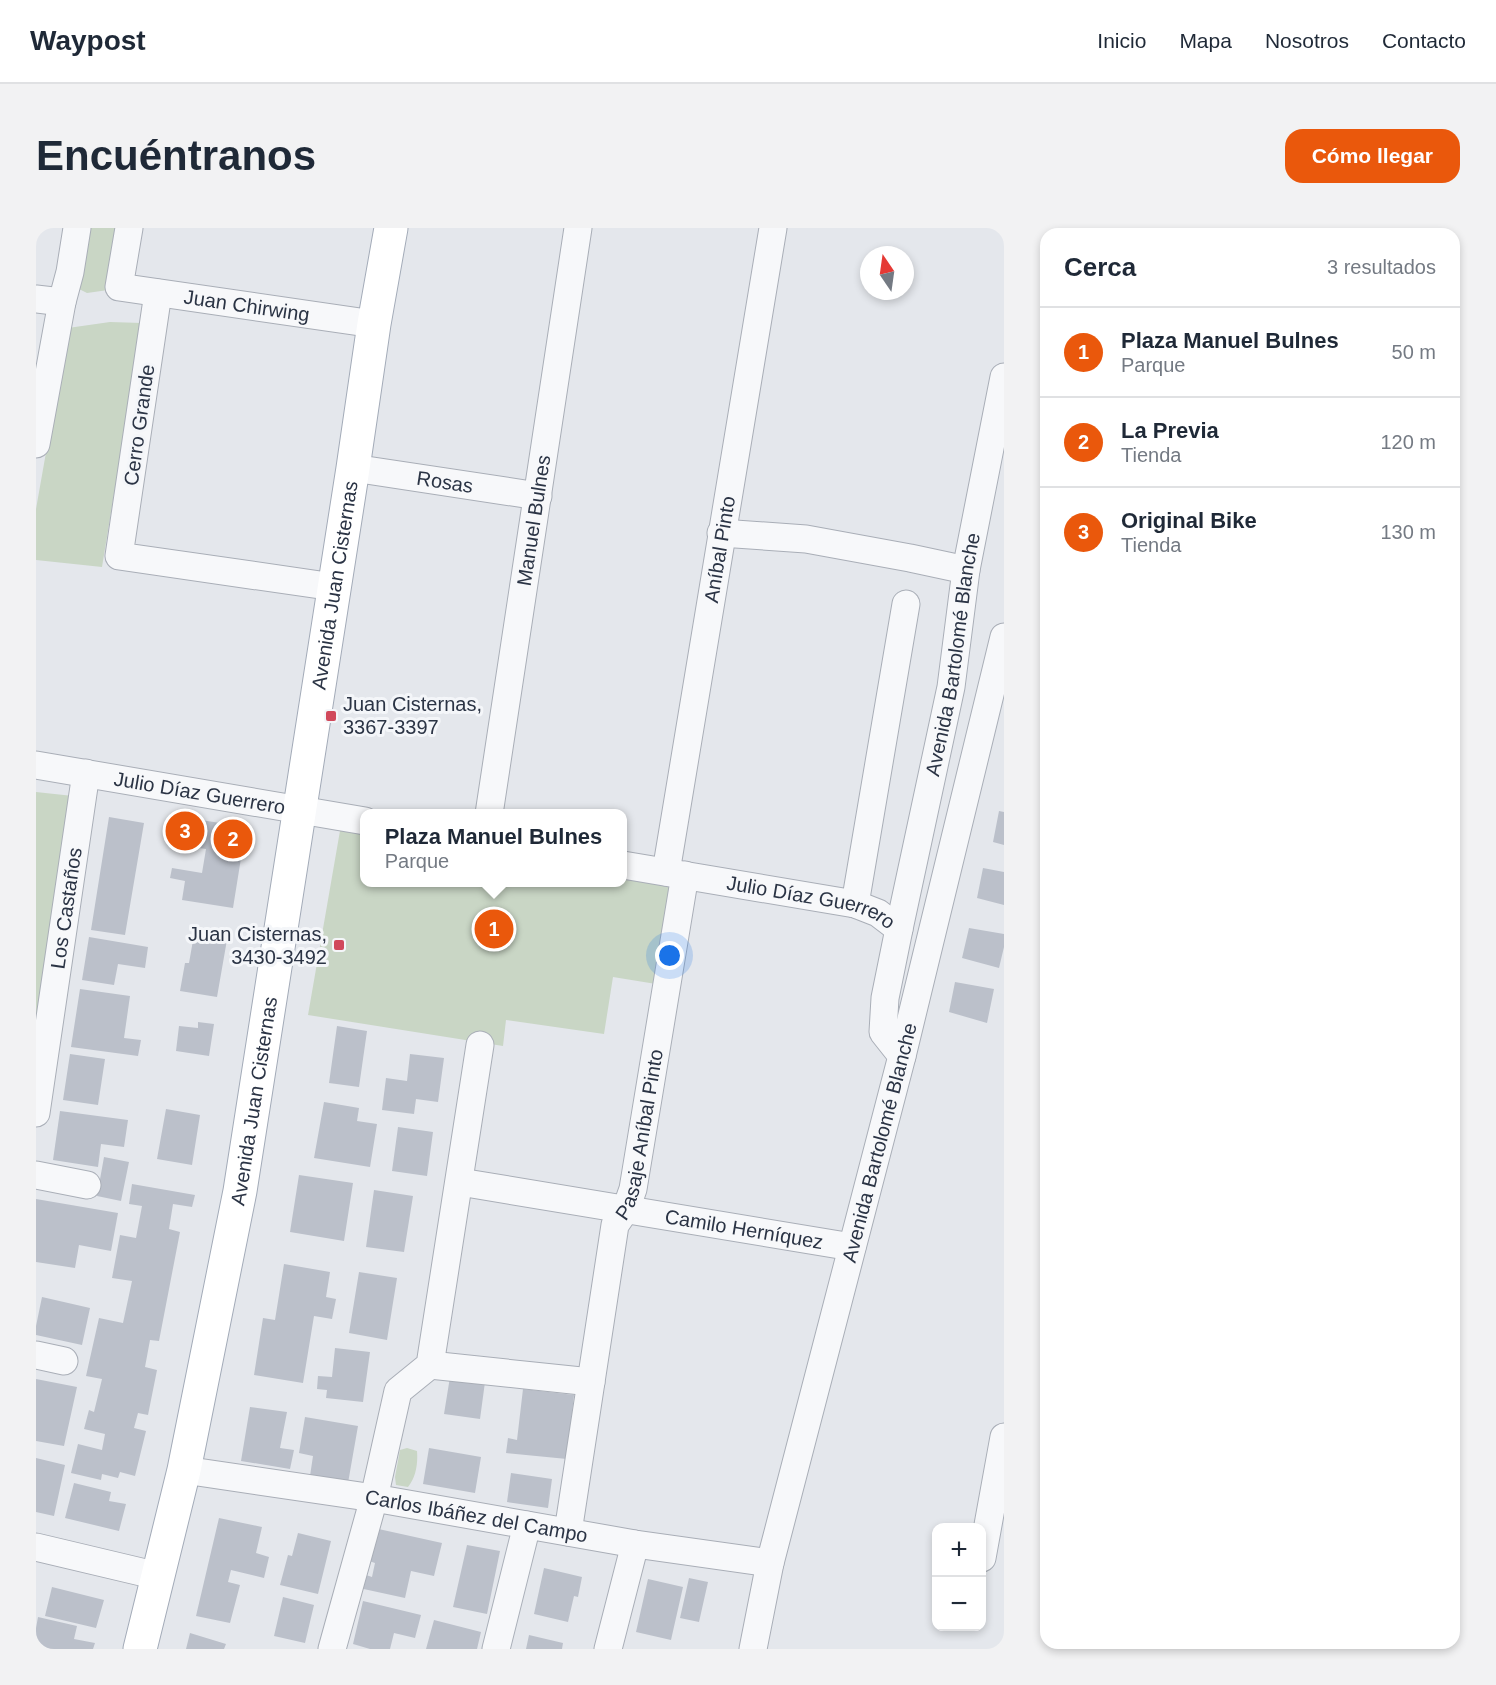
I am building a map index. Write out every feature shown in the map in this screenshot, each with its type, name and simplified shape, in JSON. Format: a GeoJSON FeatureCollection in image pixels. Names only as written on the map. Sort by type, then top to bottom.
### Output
{"type":"FeatureCollection","features":[{"type":"Feature","properties":{"kind":"main road","name":"Avenida Juan Cisternas"},"geometry":{"type":"LineString","coordinates":[[140,1649],[184,1470],[240,1191],[374,324],[391,228]]}},
{"type":"Feature","properties":{"kind":"street"},"geometry":{"type":"LineString","coordinates":[[36,444],[49,300],[70,272],[77,228]]}},
{"type":"Feature","properties":{"kind":"street","name":"Juan Chirwing"},"geometry":{"type":"LineString","coordinates":[[129,228],[119,287],[374,324]]}},
{"type":"Feature","properties":{"kind":"street","name":"Manuel Bulnes"},"geometry":{"type":"LineString","coordinates":[[490,809],[578,228]]}},
{"type":"Feature","properties":{"kind":"street","name":"Aníbal Pinto"},"geometry":{"type":"LineString","coordinates":[[676,874],[721,533],[773,228]]}},
{"type":"Feature","properties":{"kind":"street","name":"Cerro Grande"},"geometry":{"type":"LineString","coordinates":[[158,293],[119,556],[333,587]]}},
{"type":"Feature","properties":{"kind":"street","name":"Avenida Bartolomé Blanche"},"geometry":{"type":"LineString","coordinates":[[899,929],[951,687],[966,570],[1004,377]]}},
{"type":"Feature","properties":{"kind":"street","name":"Rosas"},"geometry":{"type":"LineString","coordinates":[[353,468],[538,496]]}},
{"type":"Feature","properties":{"kind":"street"},"geometry":{"type":"LineString","coordinates":[[721,533],[806,539],[966,570]]}},
{"type":"Feature","properties":{"kind":"street"},"geometry":{"type":"LineString","coordinates":[[855,904],[906,604]]}},
{"type":"Feature","properties":{"kind":"street","name":"Avenida Bartolomé Blanche"},"geometry":{"type":"LineString","coordinates":[[753,1649],[770,1563],[902,1056],[1002,656]]}},
{"type":"Feature","properties":{"kind":"street","name":"Julio Díaz Guerrero"},"geometry":{"type":"LineString","coordinates":[[36,765],[360,820]]}},
{"type":"Feature","properties":{"kind":"street","name":"Los Castaños"},"geometry":{"type":"LineString","coordinates":[[36,1113],[40,1052],[86,773]]}},
{"type":"Feature","properties":{"kind":"street","name":"Julio Díaz Guerrero"},"geometry":{"type":"LineString","coordinates":[[627,866],[855,904],[878,913],[899,929],[885,998],[883,1032],[902,1056]]}},
{"type":"Feature","properties":{"kind":"street","name":"Pasaje Aníbal Pinto"},"geometry":{"type":"LineString","coordinates":[[568,1532],[615,1225],[626,1209],[633,1188],[676,874]]}},
{"type":"Feature","properties":{"kind":"street"},"geometry":{"type":"LineString","coordinates":[[332,1649],[374,1498],[398,1391],[430,1365],[480,1046]]}},
{"type":"Feature","properties":{"kind":"street"},"geometry":{"type":"LineString","coordinates":[[36,1175],[87,1185]]}},
{"type":"Feature","properties":{"kind":"street","name":"Camilo Herníquez"},"geometry":{"type":"LineString","coordinates":[[460,1182],[852,1247]]}},
{"type":"Feature","properties":{"kind":"street"},"geometry":{"type":"LineString","coordinates":[[36,1355],[64,1361]]}},
{"type":"Feature","properties":{"kind":"street"},"geometry":{"type":"LineString","coordinates":[[430,1365],[591,1383]]}},
{"type":"Feature","properties":{"kind":"street"},"geometry":{"type":"LineString","coordinates":[[986,1532],[1004,1437]]}},
{"type":"Feature","properties":{"kind":"street","name":"Carlos Ibáñez del Campo"},"geometry":{"type":"LineString","coordinates":[[184,1470],[374,1498],[635,1544],[770,1563]]}},
{"type":"Feature","properties":{"kind":"street"},"geometry":{"type":"LineString","coordinates":[[496,1649],[527,1525]]}},
{"type":"Feature","properties":{"kind":"street"},"geometry":{"type":"LineString","coordinates":[[608,1649],[635,1544]]}},
{"type":"Feature","properties":{"kind":"street"},"geometry":{"type":"LineString","coordinates":[[36,1547],[158,1576]]}},
{"type":"Feature","properties":{"kind":"green space"},"geometry":{"type":"Polygon","coordinates":[[[85,228],[117,228],[108,290],[87,293],[79,289],[85,228]]]}},
{"type":"Feature","properties":{"kind":"green space"},"geometry":{"type":"Polygon","coordinates":[[[110,322],[142,323],[102,567],[36,560],[36,509],[68,328],[110,322]]]}},
{"type":"Feature","properties":{"kind":"green space"},"geometry":{"type":"Polygon","coordinates":[[[36,792],[73,796],[36,1031],[36,792]]]}},
{"type":"Feature","properties":{"kind":"green space"},"geometry":{"type":"Polygon","coordinates":[[[341,825],[360,828],[360,887],[627,887],[627,874],[674,881],[656,984],[613,977],[604,1034],[506,1020],[503,1046],[308,1015],[341,825]]]}},
{"type":"Feature","properties":{"kind":"green space"},"geometry":{"type":"Polygon","coordinates":[[[407,1448],[417,1451],[415,1475],[408,1487],[396,1485],[395,1477],[400,1450],[407,1448]]]}},
{"type":"Feature","properties":{"kind":"building"},"geometry":{"type":"Polygon","coordinates":[[[999,811],[1004,812],[1004,845],[993,842],[999,811]]]}},
{"type":"Feature","properties":{"kind":"building"},"geometry":{"type":"Polygon","coordinates":[[[175,816],[246,827],[233,908],[182,900],[185,881],[170,878],[172,868],[202,873],[206,849],[171,844],[175,816]]]}},
{"type":"Feature","properties":{"kind":"building"},"geometry":{"type":"Polygon","coordinates":[[[109,817],[144,823],[125,935],[91,930],[109,817]]]}},
{"type":"Feature","properties":{"kind":"building"},"geometry":{"type":"Polygon","coordinates":[[[983,868],[1004,872],[1004,905],[977,898],[983,868]]]}},
{"type":"Feature","properties":{"kind":"building"},"geometry":{"type":"Polygon","coordinates":[[[969,928],[1004,934],[1004,947],[999,968],[962,958],[969,928]]]}},
{"type":"Feature","properties":{"kind":"building"},"geometry":{"type":"Polygon","coordinates":[[[195,929],[228,934],[217,997],[180,991],[185,963],[189,963],[195,929]]]}},
{"type":"Feature","properties":{"kind":"building"},"geometry":{"type":"Polygon","coordinates":[[[89,937],[148,947],[145,968],[118,964],[114,985],[82,980],[89,937]]]}},
{"type":"Feature","properties":{"kind":"building"},"geometry":{"type":"Polygon","coordinates":[[[955,982],[994,989],[987,1023],[949,1012],[955,982]]]}},
{"type":"Feature","properties":{"kind":"building"},"geometry":{"type":"Polygon","coordinates":[[[80,989],[130,996],[124,1038],[141,1040],[138,1056],[71,1047],[80,989]]]}},
{"type":"Feature","properties":{"kind":"building"},"geometry":{"type":"Polygon","coordinates":[[[198,1022],[214,1024],[209,1056],[176,1051],[179,1026],[198,1028],[198,1022]]]}},
{"type":"Feature","properties":{"kind":"building"},"geometry":{"type":"Polygon","coordinates":[[[337,1026],[367,1031],[359,1087],[329,1083],[337,1026]]]}},
{"type":"Feature","properties":{"kind":"building"},"geometry":{"type":"Polygon","coordinates":[[[70,1054],[105,1059],[98,1105],[63,1100],[70,1054]]]}},
{"type":"Feature","properties":{"kind":"building"},"geometry":{"type":"Polygon","coordinates":[[[410,1054],[444,1058],[438,1102],[416,1099],[414,1114],[382,1110],[386,1078],[407,1081],[410,1054]]]}},
{"type":"Feature","properties":{"kind":"building"},"geometry":{"type":"Polygon","coordinates":[[[324,1102],[359,1108],[357,1121],[377,1124],[370,1167],[314,1158],[324,1102]]]}},
{"type":"Feature","properties":{"kind":"building"},"geometry":{"type":"Polygon","coordinates":[[[166,1109],[200,1115],[192,1165],[157,1159],[166,1109]]]}},
{"type":"Feature","properties":{"kind":"building"},"geometry":{"type":"Polygon","coordinates":[[[60,1111],[128,1120],[124,1147],[101,1144],[98,1167],[53,1160],[60,1111]]]}},
{"type":"Feature","properties":{"kind":"building"},"geometry":{"type":"Polygon","coordinates":[[[398,1127],[433,1132],[427,1176],[392,1171],[398,1127]]]}},
{"type":"Feature","properties":{"kind":"building"},"geometry":{"type":"Polygon","coordinates":[[[104,1157],[129,1162],[121,1201],[97,1196],[104,1157]]]}},
{"type":"Feature","properties":{"kind":"building"},"geometry":{"type":"Polygon","coordinates":[[[299,1175],[353,1183],[344,1241],[290,1232],[299,1175]]]}},
{"type":"Feature","properties":{"kind":"building"},"geometry":{"type":"Polygon","coordinates":[[[132,1184],[195,1195],[192,1207],[173,1204],[169,1229],[180,1232],[159,1341],[150,1340],[145,1367],[157,1370],[148,1415],[138,1413],[134,1428],[146,1431],[135,1476],[120,1472],[118,1478],[102,1474],[101,1480],[71,1473],[78,1444],[102,1450],[105,1434],[84,1429],[89,1410],[94,1412],[102,1379],[86,1376],[99,1318],[123,1323],[132,1281],[112,1278],[120,1235],[136,1238],[142,1206],[129,1204],[132,1184]]]}},
{"type":"Feature","properties":{"kind":"building"},"geometry":{"type":"Polygon","coordinates":[[[374,1190],[413,1196],[404,1252],[366,1247],[374,1190]]]}},
{"type":"Feature","properties":{"kind":"building"},"geometry":{"type":"Polygon","coordinates":[[[36,1199],[118,1213],[111,1251],[79,1245],[75,1268],[36,1262],[36,1199]]]}},
{"type":"Feature","properties":{"kind":"building"},"geometry":{"type":"Polygon","coordinates":[[[284,1264],[330,1272],[326,1297],[336,1299],[332,1319],[314,1316],[303,1383],[254,1375],[263,1318],[275,1320],[284,1264]]]}},
{"type":"Feature","properties":{"kind":"building"},"geometry":{"type":"Polygon","coordinates":[[[359,1272],[397,1278],[387,1340],[349,1333],[359,1272]]]}},
{"type":"Feature","properties":{"kind":"building"},"geometry":{"type":"Polygon","coordinates":[[[42,1297],[90,1308],[82,1345],[36,1335],[42,1297]]]}},
{"type":"Feature","properties":{"kind":"building"},"geometry":{"type":"Polygon","coordinates":[[[335,1348],[370,1352],[363,1402],[326,1398],[327,1390],[317,1389],[318,1376],[332,1377],[335,1348]]]}},
{"type":"Feature","properties":{"kind":"building"},"geometry":{"type":"Polygon","coordinates":[[[450,1377],[485,1382],[480,1419],[444,1414],[450,1377]]]}},
{"type":"Feature","properties":{"kind":"building"},"geometry":{"type":"Polygon","coordinates":[[[36,1379],[77,1387],[64,1446],[36,1441],[36,1379]]]}},
{"type":"Feature","properties":{"kind":"building"},"geometry":{"type":"Polygon","coordinates":[[[523,1389],[574,1395],[567,1459],[506,1453],[508,1438],[517,1440],[523,1389]]]}},
{"type":"Feature","properties":{"kind":"building"},"geometry":{"type":"Polygon","coordinates":[[[250,1407],[287,1412],[280,1448],[294,1450],[290,1469],[241,1461],[250,1407]]]}},
{"type":"Feature","properties":{"kind":"building"},"geometry":{"type":"Polygon","coordinates":[[[305,1417],[358,1426],[348,1483],[310,1476],[313,1456],[299,1453],[305,1417]]]}},
{"type":"Feature","properties":{"kind":"building"},"geometry":{"type":"Polygon","coordinates":[[[429,1448],[481,1457],[475,1493],[423,1484],[429,1448]]]}},
{"type":"Feature","properties":{"kind":"building"},"geometry":{"type":"Polygon","coordinates":[[[36,1458],[65,1465],[54,1516],[36,1512],[36,1458]]]}},
{"type":"Feature","properties":{"kind":"building"},"geometry":{"type":"Polygon","coordinates":[[[511,1473],[552,1479],[548,1508],[507,1502],[511,1473]]]}},
{"type":"Feature","properties":{"kind":"building"},"geometry":{"type":"Polygon","coordinates":[[[74,1483],[111,1492],[109,1501],[126,1504],[119,1531],[65,1518],[74,1483]]]}},
{"type":"Feature","properties":{"kind":"building"},"geometry":{"type":"Polygon","coordinates":[[[219,1518],[262,1527],[256,1553],[269,1557],[264,1578],[231,1570],[228,1582],[240,1585],[230,1623],[196,1616],[219,1518]]]}},
{"type":"Feature","properties":{"kind":"building"},"geometry":{"type":"Polygon","coordinates":[[[374,1528],[442,1543],[434,1576],[411,1571],[405,1598],[359,1588],[363,1574],[372,1577],[375,1563],[366,1560],[374,1528]]]}},
{"type":"Feature","properties":{"kind":"building"},"geometry":{"type":"Polygon","coordinates":[[[298,1533],[331,1541],[318,1594],[280,1585],[288,1555],[292,1556],[298,1533]]]}},
{"type":"Feature","properties":{"kind":"building"},"geometry":{"type":"Polygon","coordinates":[[[467,1545],[500,1551],[487,1614],[453,1607],[467,1545]]]}},
{"type":"Feature","properties":{"kind":"building"},"geometry":{"type":"Polygon","coordinates":[[[544,1568],[582,1577],[578,1597],[574,1596],[568,1622],[534,1614],[544,1568]]]}},
{"type":"Feature","properties":{"kind":"building"},"geometry":{"type":"Polygon","coordinates":[[[689,1578],[708,1582],[699,1622],[680,1618],[689,1578]]]}},
{"type":"Feature","properties":{"kind":"building"},"geometry":{"type":"Polygon","coordinates":[[[648,1579],[683,1587],[671,1640],[636,1632],[648,1579]]]}},
{"type":"Feature","properties":{"kind":"building"},"geometry":{"type":"Polygon","coordinates":[[[52,1587],[104,1600],[96,1628],[45,1616],[52,1587]]]}},
{"type":"Feature","properties":{"kind":"building"},"geometry":{"type":"Polygon","coordinates":[[[283,1597],[314,1605],[305,1643],[274,1636],[283,1597]]]}},
{"type":"Feature","properties":{"kind":"building"},"geometry":{"type":"Polygon","coordinates":[[[363,1601],[421,1615],[415,1638],[394,1633],[390,1649],[370,1649],[353,1644],[363,1601]]]}},
{"type":"Feature","properties":{"kind":"building"},"geometry":{"type":"Polygon","coordinates":[[[38,1617],[77,1626],[74,1639],[95,1643],[93,1649],[36,1649],[38,1617]]]}},
{"type":"Feature","properties":{"kind":"building"},"geometry":{"type":"Polygon","coordinates":[[[434,1620],[481,1632],[477,1649],[426,1649],[434,1620]]]}},
{"type":"Feature","properties":{"kind":"building"},"geometry":{"type":"Polygon","coordinates":[[[190,1633],[226,1644],[224,1649],[186,1649],[190,1633]]]}},
{"type":"Feature","properties":{"kind":"building"},"geometry":{"type":"Polygon","coordinates":[[[529,1635],[563,1643],[562,1649],[526,1649],[529,1635]]]}},
{"type":"Feature","properties":{"kind":"place","name":"Juan Cisternas, 3367-3397"},"geometry":{"type":"Point","coordinates":[331,716]}},
{"type":"Feature","properties":{"kind":"place","name":"Original Bike"},"geometry":{"type":"Point","coordinates":[185,831]}},
{"type":"Feature","properties":{"kind":"place","name":"La Previa"},"geometry":{"type":"Point","coordinates":[233,839]}},
{"type":"Feature","properties":{"kind":"place","name":"Plaza Manuel Bulnes"},"geometry":{"type":"Point","coordinates":[494,929]}},
{"type":"Feature","properties":{"kind":"place","name":"Juan Cisternas, 3430-3492"},"geometry":{"type":"Point","coordinates":[339,945]}}]}
